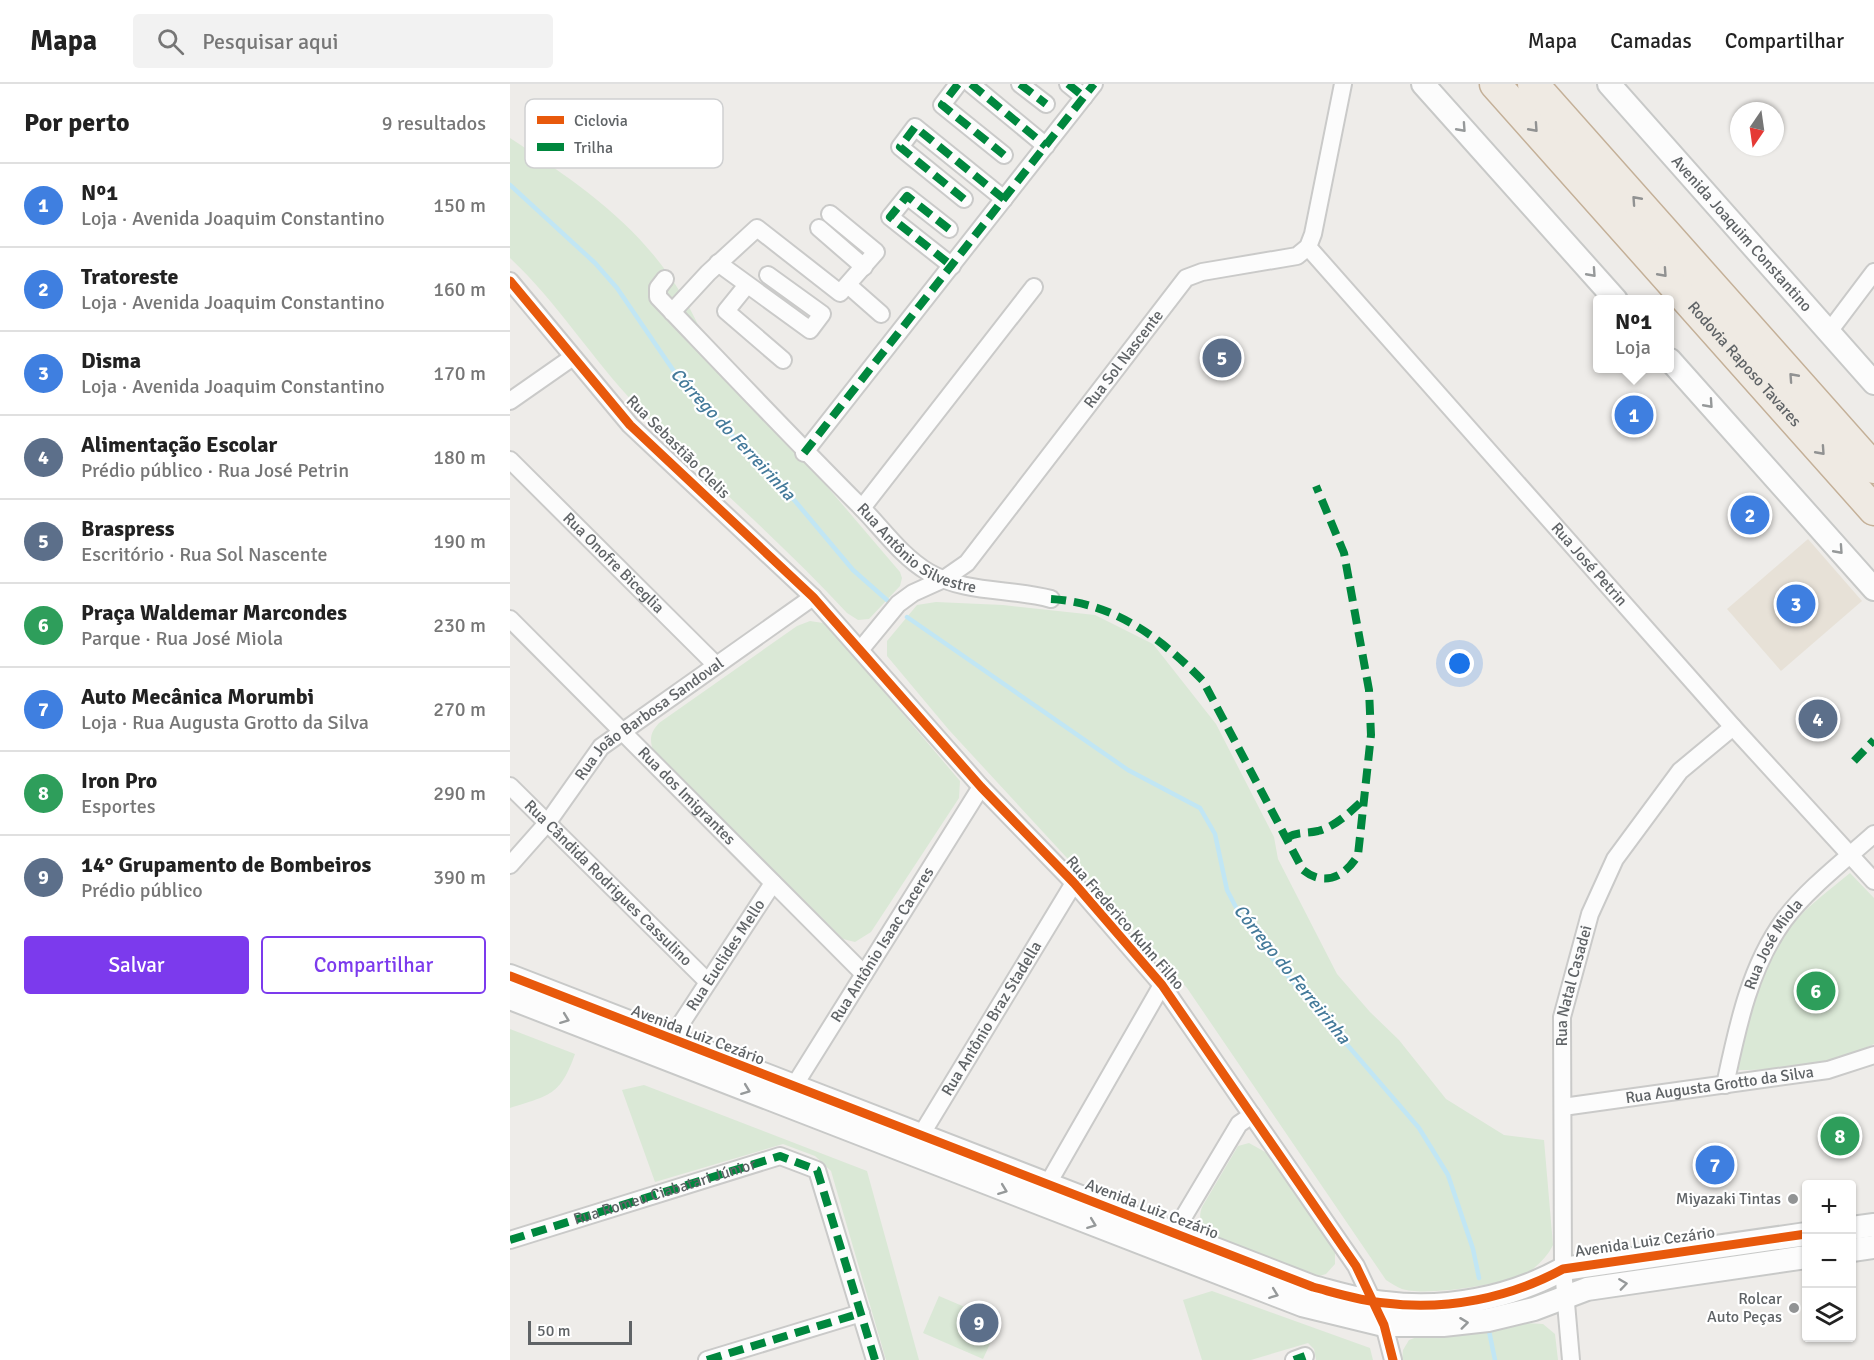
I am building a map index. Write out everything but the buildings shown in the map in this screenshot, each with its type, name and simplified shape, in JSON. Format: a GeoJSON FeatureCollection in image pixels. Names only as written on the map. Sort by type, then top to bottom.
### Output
{"type":"FeatureCollection","features":[{"type":"Feature","properties":{"kind":"highway","name":"Rodovia Raposo Tavares"},"geometry":{"type":"LineString","coordinates":[[1495,84],[1874,510]]}},
{"type":"Feature","properties":{"kind":"highway","name":"Rodovia Raposo Tavares"},"geometry":{"type":"LineString","coordinates":[[1533,84],[1874,468]]}},
{"type":"Feature","properties":{"kind":"street"},"geometry":{"type":"LineString","coordinates":[[958,84],[942,105],[1004,155]]}},
{"type":"Feature","properties":{"kind":"street"},"geometry":{"type":"LineString","coordinates":[[971,84],[1046,146]]}},
{"type":"Feature","properties":{"kind":"street"},"geometry":{"type":"LineString","coordinates":[[1020,84],[1046,104]]}},
{"type":"Feature","properties":{"kind":"street"},"geometry":{"type":"LineString","coordinates":[[804,453],[1089,91],[1068,84]]}},
{"type":"Feature","properties":{"kind":"street"},"geometry":{"type":"LineString","coordinates":[[1308,247],[1313,234],[1342,84]]}},
{"type":"Feature","properties":{"kind":"street"},"geometry":{"type":"LineString","coordinates":[[1424,84],[1612,295]]}},
{"type":"Feature","properties":{"kind":"street","name":"Avenida Joaquim Constantino"},"geometry":{"type":"LineString","coordinates":[[1609,84],[1874,383]]}},
{"type":"Feature","properties":{"kind":"street"},"geometry":{"type":"LineString","coordinates":[[964,199],[900,147],[915,127],[1004,199]]}},
{"type":"Feature","properties":{"kind":"street"},"geometry":{"type":"LineString","coordinates":[[949,230],[907,196],[890,217],[952,266]]}},
{"type":"Feature","properties":{"kind":"street"},"geometry":{"type":"LineString","coordinates":[[672,312],[718,263],[757,228],[837,293],[840,293],[876,252],[830,214]]}},
{"type":"Feature","properties":{"kind":"street"},"geometry":{"type":"LineString","coordinates":[[819,228],[864,267]]}},
{"type":"Feature","properties":{"kind":"street","name":"Rua Sol Nascente"},"geometry":{"type":"LineString","coordinates":[[861,650],[898,604],[913,593],[944,579],[967,563],[1186,278],[1202,272],[1297,256],[1308,247]]}},
{"type":"Feature","properties":{"kind":"street","name":"Rua José Petrin"},"geometry":{"type":"LineString","coordinates":[[1308,247],[1733,727],[1874,881]]}},
{"type":"Feature","properties":{"kind":"street"},"geometry":{"type":"LineString","coordinates":[[718,263],[810,330],[822,314],[768,275]]}},
{"type":"Feature","properties":{"kind":"street"},"geometry":{"type":"LineString","coordinates":[[1828,333],[1874,272]]}},
{"type":"Feature","properties":{"kind":"street","name":"Rua Antônio Silvestre"},"geometry":{"type":"LineString","coordinates":[[665,279],[658,288],[658,297],[804,453],[862,508],[900,549],[927,572],[944,579],[1003,592],[1029,592],[1051,598]]}},
{"type":"Feature","properties":{"kind":"street","name":"Rua Sebastião Clelis"},"geometry":{"type":"LineString","coordinates":[[510,281],[630,425],[813,597]]}},
{"type":"Feature","properties":{"kind":"street"},"geometry":{"type":"LineString","coordinates":[[747,285],[726,311],[783,360]]}},
{"type":"Feature","properties":{"kind":"street"},"geometry":{"type":"LineString","coordinates":[[848,285],[880,314]]}},
{"type":"Feature","properties":{"kind":"street"},"geometry":{"type":"LineString","coordinates":[[862,508],[1034,287]]}},
{"type":"Feature","properties":{"kind":"street"},"geometry":{"type":"LineString","coordinates":[[510,401],[573,357]]}},
{"type":"Feature","properties":{"kind":"street"},"geometry":{"type":"LineString","coordinates":[[1674,365],[1874,590]]}},
{"type":"Feature","properties":{"kind":"street","name":"Rua Onofre Biceglia"},"geometry":{"type":"LineString","coordinates":[[510,460],[716,665]]}},
{"type":"Feature","properties":{"kind":"street","name":"Rua Frederico Kuhn Filho"},"geometry":{"type":"LineString","coordinates":[[813,597],[981,787],[1074,883],[1162,985],[1356,1266],[1384,1326],[1393,1360]]}},
{"type":"Feature","properties":{"kind":"street","name":"Rua João Barbosa Sandoval"},"geometry":{"type":"LineString","coordinates":[[510,865],[548,822],[601,747],[813,597]]}},
{"type":"Feature","properties":{"kind":"street","name":"Rua dos Imigrantes"},"geometry":{"type":"LineString","coordinates":[[510,619],[864,974]]}},
{"type":"Feature","properties":{"kind":"street","name":"Rua Natal Casadei"},"geometry":{"type":"LineString","coordinates":[[1571,1360],[1563,1269],[1563,1107],[1560,1076],[1562,1017],[1590,914],[1615,859],[1680,771],[1733,727]]}},
{"type":"Feature","properties":{"kind":"street","name":"Rua Cândida Rodrigues Cassulino"},"geometry":{"type":"LineString","coordinates":[[510,786],[707,981]]}},
{"type":"Feature","properties":{"kind":"street","name":"Rua Antônio Isaac Caceres"},"geometry":{"type":"LineString","coordinates":[[788,1095],[981,787]]}},
{"type":"Feature","properties":{"kind":"street","name":"Rua José Miola"},"geometry":{"type":"LineString","coordinates":[[1725,1084],[1741,1012],[1759,966],[1784,921],[1822,881],[1874,834]]}},
{"type":"Feature","properties":{"kind":"street","name":"Rua Euclides Mello"},"geometry":{"type":"LineString","coordinates":[[665,1048],[773,883]]}},
{"type":"Feature","properties":{"kind":"street","name":"Rua Antônio Braz Stadella"},"geometry":{"type":"LineString","coordinates":[[915,1144],[1074,883]]}},
{"type":"Feature","properties":{"kind":"street","name":"Avenida Luiz Cezário"},"geometry":{"type":"LineString","coordinates":[[510,976],[665,1048]]}},
{"type":"Feature","properties":{"kind":"street"},"geometry":{"type":"LineString","coordinates":[[1043,1193],[1162,985]]}},
{"type":"Feature","properties":{"kind":"street","name":"Avenida Luiz Cezário"},"geometry":{"type":"LineString","coordinates":[[510,998],[665,1048],[976,1167],[1168,1243],[1302,1305],[1384,1326],[1443,1325],[1488,1320],[1534,1309],[1587,1289],[1802,1258]]}},
{"type":"Feature","properties":{"kind":"street","name":"Rua Augusta Grotto da Silva"},"geometry":{"type":"LineString","coordinates":[[1563,1107],[1828,1070],[1874,1055]]}},
{"type":"Feature","properties":{"kind":"street"},"geometry":{"type":"LineString","coordinates":[[1168,1243],[1239,1124],[1252,1115]]}},
{"type":"Feature","properties":{"kind":"street","name":"Rua Romeu Ciabatari Júnior"},"geometry":{"type":"LineString","coordinates":[[510,1240],[780,1156],[817,1170],[861,1313]]}},
{"type":"Feature","properties":{"kind":"street"},"geometry":{"type":"LineString","coordinates":[[1856,1227],[1874,1225]]}},
{"type":"Feature","properties":{"kind":"street","name":"Avenida Luiz Cezário"},"geometry":{"type":"LineString","coordinates":[[1168,1243],[1313,1287],[1373,1301],[1432,1304],[1496,1297],[1534,1285],[1563,1269],[1802,1235]]}},
{"type":"Feature","properties":{"kind":"street"},"geometry":{"type":"LineString","coordinates":[[1856,1249],[1874,1247]]}},
{"type":"Feature","properties":{"kind":"street"},"geometry":{"type":"LineString","coordinates":[[707,1360],[861,1313],[875,1360]]}},
{"type":"Feature","properties":{"kind":"shaded area"},"geometry":{"type":"Polygon","coordinates":[[[1808,539],[1862,601],[1781,671],[1727,609],[1808,539]]]}},
{"type":"Feature","properties":{"kind":"green space"},"geometry":{"type":"Polygon","coordinates":[[[510,138],[525,148],[525,168],[554,168],[601,203],[650,251],[672,279],[691,311],[708,347],[900,572],[902,578],[900,586],[869,619],[858,620],[847,613],[796,560],[689,459],[637,406],[543,293],[510,258],[510,138]]]}},
{"type":"Feature","properties":{"kind":"green space"},"geometry":{"type":"Polygon","coordinates":[[[936,602],[1003,605],[1095,615],[1153,644],[1216,724],[1274,837],[1278,859],[1337,974],[1370,1012],[1399,1040],[1446,1099],[1504,1135],[1544,1140],[1553,1245],[1536,1267],[1507,1280],[1448,1290],[1413,1291],[1402,1289],[1386,1280],[1187,988],[949,730],[887,656],[887,641],[917,605],[936,602]]]}},
{"type":"Feature","properties":{"kind":"green space"},"geometry":{"type":"Polygon","coordinates":[[[810,621],[823,623],[829,627],[960,781],[959,798],[871,932],[855,942],[843,939],[653,750],[651,742],[653,732],[659,723],[797,626],[810,621]]]}},
{"type":"Feature","properties":{"kind":"green space"},"geometry":{"type":"Polygon","coordinates":[[[1850,873],[1874,898],[1874,1044],[1823,1062],[1789,1068],[1735,1070],[1756,995],[1781,941],[1805,911],[1850,873]]]}},
{"type":"Feature","properties":{"kind":"green space"},"geometry":{"type":"Polygon","coordinates":[[[510,1029],[575,1054],[564,1078],[552,1092],[510,1108],[510,1029]]]}},
{"type":"Feature","properties":{"kind":"green space"},"geometry":{"type":"Polygon","coordinates":[[[644,1085],[867,1171],[919,1360],[886,1360],[831,1171],[815,1156],[783,1144],[655,1182],[622,1090],[644,1085]]]}},
{"type":"Feature","properties":{"kind":"green space"},"geometry":{"type":"Polygon","coordinates":[[[1249,1143],[1267,1153],[1335,1249],[1335,1264],[1326,1274],[1316,1277],[1207,1233],[1200,1217],[1202,1207],[1238,1146],[1249,1143]]]}},
{"type":"Feature","properties":{"kind":"green space"},"geometry":{"type":"Polygon","coordinates":[[[1212,1291],[1370,1348],[1373,1360],[1316,1360],[1314,1349],[1308,1343],[1251,1360],[1202,1360],[1183,1300],[1212,1291]]]}},
{"type":"Feature","properties":{"kind":"green space"},"geometry":{"type":"Polygon","coordinates":[[[939,1296],[1000,1322],[983,1359],[923,1333],[939,1296]]]}},
{"type":"Feature","properties":{"kind":"green space"},"geometry":{"type":"Polygon","coordinates":[[[1523,1323],[1543,1324],[1555,1334],[1558,1360],[1402,1360],[1403,1350],[1409,1340],[1417,1337],[1466,1334],[1523,1323]]]}},
{"type":"Feature","properties":{"kind":"waterway","name":"Córrego do Ferreirinha"},"geometry":{"type":"LineString","coordinates":[[510,185],[595,263],[617,288],[682,383],[795,501],[853,570],[887,600]]}},
{"type":"Feature","properties":{"kind":"waterway","name":"Córrego do Ferreirinha"},"geometry":{"type":"LineString","coordinates":[[907,617],[1128,770],[1200,808],[1215,834],[1227,890],[1240,915],[1261,945],[1419,1128],[1448,1175],[1473,1249],[1479,1278]]}},
{"type":"Feature","properties":{"kind":"waterway","name":"Córrego do Ferreirinha"},"geometry":{"type":"LineString","coordinates":[[1489,1331],[1495,1360]]}},
{"type":"Feature","properties":{"kind":"marked path"},"geometry":{"type":"LineString","coordinates":[[958,84],[942,105],[1004,155]]}},
{"type":"Feature","properties":{"kind":"marked path"},"geometry":{"type":"LineString","coordinates":[[971,84],[1046,146]]}},
{"type":"Feature","properties":{"kind":"marked path"},"geometry":{"type":"LineString","coordinates":[[1020,84],[1046,104]]}},
{"type":"Feature","properties":{"kind":"marked path"},"geometry":{"type":"LineString","coordinates":[[1068,84],[1084,97]]}},
{"type":"Feature","properties":{"kind":"marked path"},"geometry":{"type":"LineString","coordinates":[[804,453],[1094,84]]}},
{"type":"Feature","properties":{"kind":"marked path"},"geometry":{"type":"LineString","coordinates":[[964,199],[900,147],[915,127],[1004,199]]}},
{"type":"Feature","properties":{"kind":"marked path"},"geometry":{"type":"LineString","coordinates":[[949,229],[907,196],[890,217],[952,266]]}},
{"type":"Feature","properties":{"kind":"marked path"},"geometry":{"type":"LineString","coordinates":[[1051,599],[1095,607],[1115,615],[1153,637],[1187,665],[1203,681],[1303,870],[1319,878],[1334,877],[1347,869],[1358,855],[1371,735],[1369,690],[1344,553],[1316,486]]}},
{"type":"Feature","properties":{"kind":"marked path"},"geometry":{"type":"LineString","coordinates":[[1854,761],[1874,740]]}},
{"type":"Feature","properties":{"kind":"marked path"},"geometry":{"type":"LineString","coordinates":[[1286,838],[1331,826],[1362,801]]}},
{"type":"Feature","properties":{"kind":"marked path"},"geometry":{"type":"LineString","coordinates":[[510,1240],[780,1156],[817,1170],[875,1360]]}},
{"type":"Feature","properties":{"kind":"marked path"},"geometry":{"type":"LineString","coordinates":[[707,1360],[861,1313]]}},
{"type":"Feature","properties":{"kind":"marked path"},"geometry":{"type":"LineString","coordinates":[[1294,1360],[1305,1356]]}},
{"type":"Feature","properties":{"kind":"cycle path"},"geometry":{"type":"LineString","coordinates":[[510,281],[630,425],[813,597],[981,787],[1074,883],[1162,985],[1356,1266],[1384,1325],[1393,1360]]}},
{"type":"Feature","properties":{"kind":"cycle path"},"geometry":{"type":"LineString","coordinates":[[510,976],[1313,1287],[1367,1300],[1408,1305],[1477,1300],[1521,1288],[1563,1269],[1802,1235]]}},
{"type":"Feature","properties":{"kind":"place","name":"Braspress"},"geometry":{"type":"Point","coordinates":[1222,358]}},
{"type":"Feature","properties":{"kind":"place","name":"Nº1"},"geometry":{"type":"Point","coordinates":[1634,415]}},
{"type":"Feature","properties":{"kind":"place","name":"Tratoreste"},"geometry":{"type":"Point","coordinates":[1750,515]}},
{"type":"Feature","properties":{"kind":"place","name":"Disma"},"geometry":{"type":"Point","coordinates":[1796,604]}},
{"type":"Feature","properties":{"kind":"place","name":"Alimentação Escolar"},"geometry":{"type":"Point","coordinates":[1818,719]}},
{"type":"Feature","properties":{"kind":"place","name":"Praça Waldemar Marcondes"},"geometry":{"type":"Point","coordinates":[1816,991]}},
{"type":"Feature","properties":{"kind":"place","name":"Iron Pro"},"geometry":{"type":"Point","coordinates":[1840,1136]}},
{"type":"Feature","properties":{"kind":"place","name":"Auto Mecânica Morumbi"},"geometry":{"type":"Point","coordinates":[1715,1165]}},
{"type":"Feature","properties":{"kind":"place","name":"Miyazaki Tintas"},"geometry":{"type":"Point","coordinates":[1793,1199]}},
{"type":"Feature","properties":{"kind":"place","name":"Rolcar Auto Peças"},"geometry":{"type":"Point","coordinates":[1794,1308]}},
{"type":"Feature","properties":{"kind":"place","name":"14° Grupamento de Bombeiros"},"geometry":{"type":"Point","coordinates":[979,1323]}}]}
